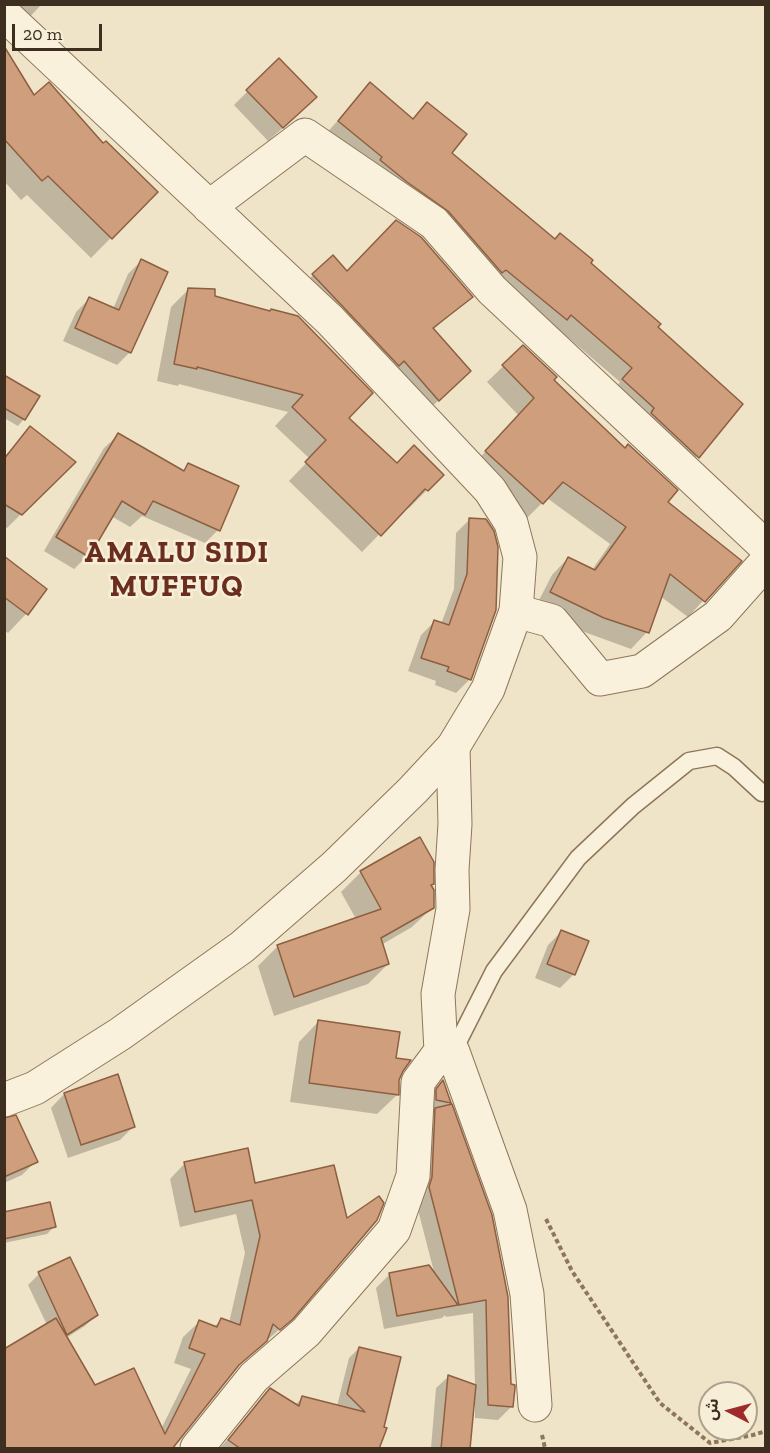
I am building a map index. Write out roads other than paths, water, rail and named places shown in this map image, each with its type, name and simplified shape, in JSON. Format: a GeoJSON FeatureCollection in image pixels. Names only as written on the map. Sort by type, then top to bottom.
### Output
{"type":"FeatureCollection","features":[{"type":"Feature","properties":{"kind":"street"},"geometry":{"type":"LineString","coordinates":[[4,14],[330,320],[490,490],[511,523],[519,557],[516,611],[488,690],[453,747],[413,790],[334,867],[242,947],[120,1034],[35,1088],[4,1100]]}},
{"type":"Feature","properties":{"kind":"street"},"geometry":{"type":"LineString","coordinates":[[209,207],[304,135],[434,223],[492,290],[765,547]]}},
{"type":"Feature","properties":{"kind":"street"},"geometry":{"type":"LineString","coordinates":[[516,611],[552,621],[600,679],[642,671],[718,616],[765,562]]}},
{"type":"Feature","properties":{"kind":"street"},"geometry":{"type":"LineString","coordinates":[[453,747],[455,824],[452,870],[453,909],[438,994],[447,1052],[510,1210],[527,1294],[535,1405]]}},
{"type":"Feature","properties":{"kind":"street"},"geometry":{"type":"LineString","coordinates":[[198,1449],[254,1377],[306,1332],[394,1230],[413,1176],[418,1082],[447,1052]]}},
{"type":"Feature","properties":{"kind":"lane"},"geometry":{"type":"LineString","coordinates":[[447,1052],[494,971],[578,858],[633,806],[689,761],[717,756],[734,767],[762,793]]}},
{"type":"Feature","properties":{"kind":"district","name":"AMALU SIDI MUFFUQ"},"geometry":{"type":"Point","coordinates":[177,570]}}]}
